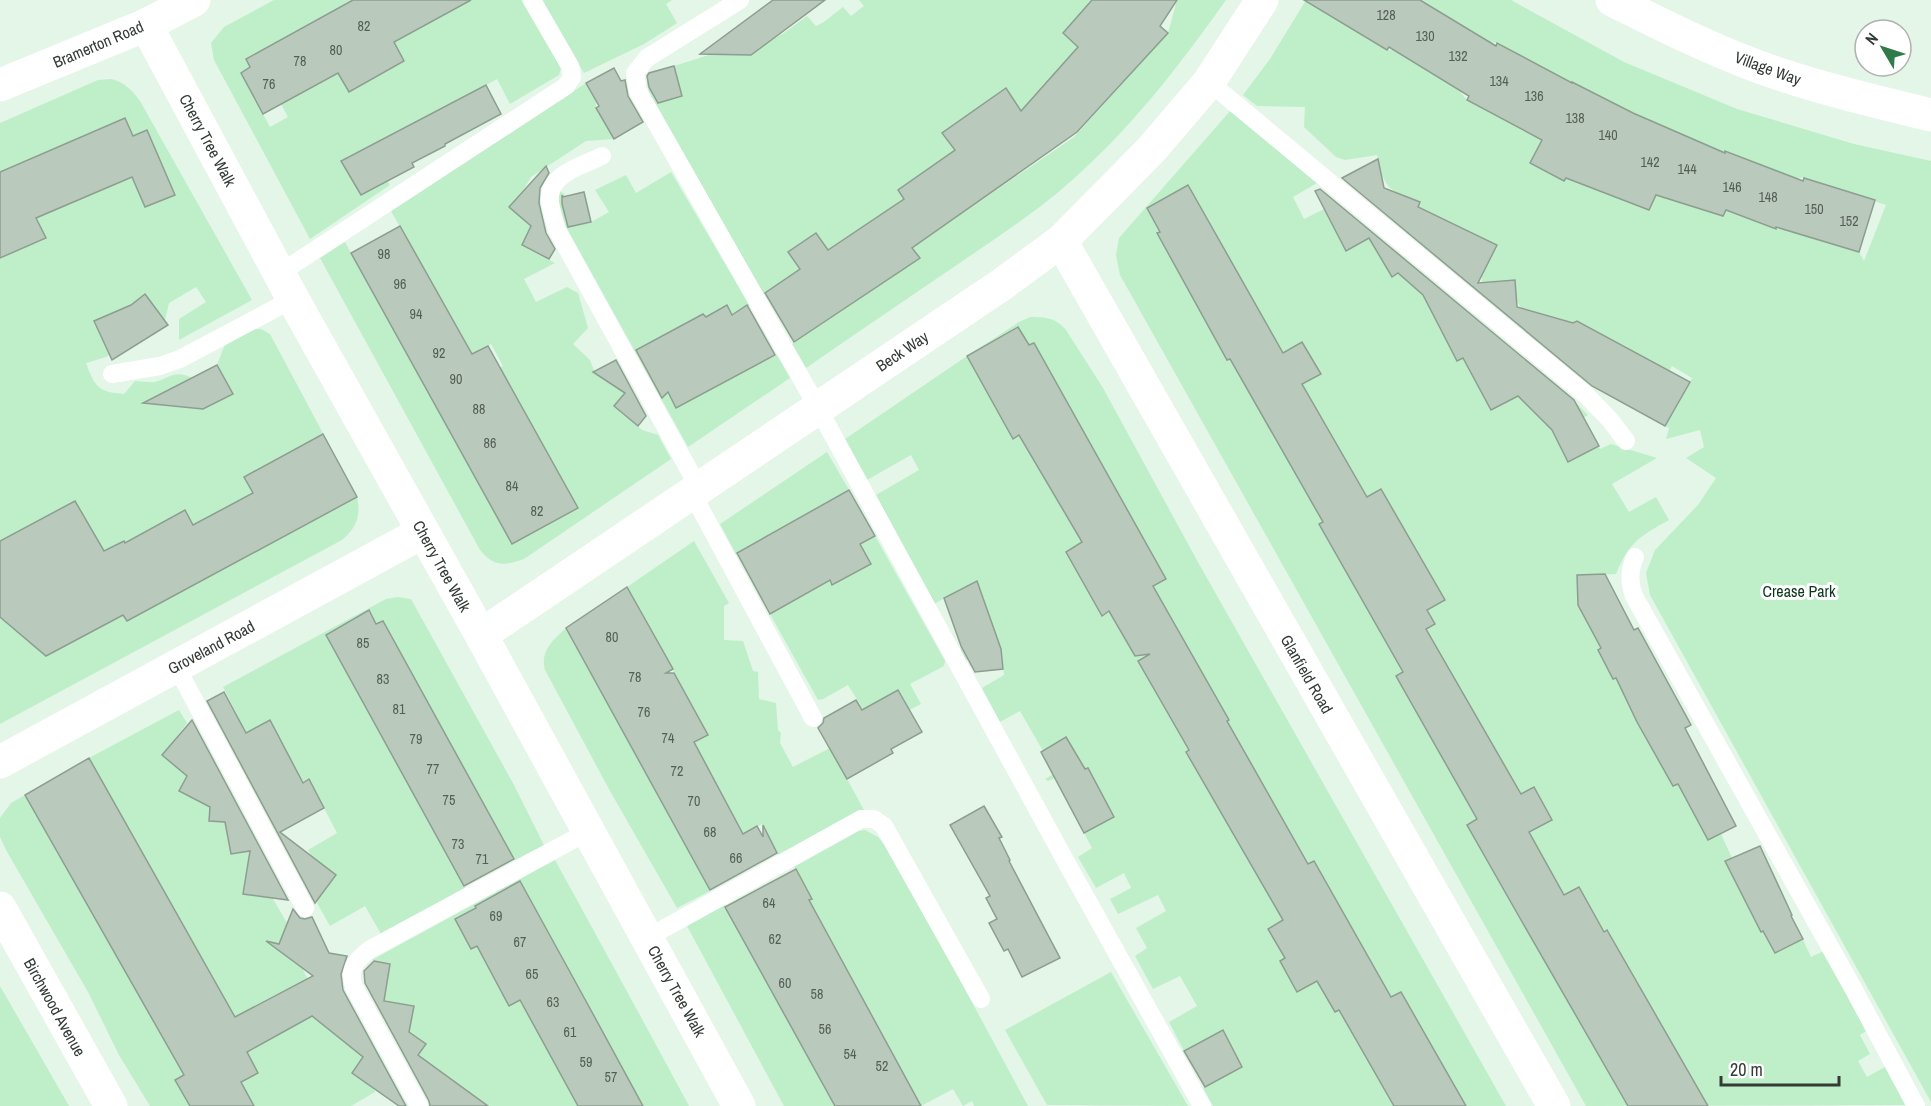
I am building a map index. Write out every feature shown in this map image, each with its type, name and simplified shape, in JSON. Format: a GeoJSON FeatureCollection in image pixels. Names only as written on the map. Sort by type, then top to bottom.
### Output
{"type":"FeatureCollection","features":[{"type":"Feature","properties":{"kind":"street","name":"Bramerton Road"},"geometry":{"type":"LineString","coordinates":[[0,86],[146,25],[194,0]]}},
{"type":"Feature","properties":{"kind":"street","name":"Beck Way"},"geometry":{"type":"LineString","coordinates":[[481,635],[1001,285],[1061,241],[1151,150],[1209,82],[1262,0]]}},
{"type":"Feature","properties":{"kind":"street","name":"Village Way"},"geometry":{"type":"LineString","coordinates":[[1612,0],[1670,29],[1758,67],[1850,96],[1931,115]]}},
{"type":"Feature","properties":{"kind":"street","name":"Cherry Tree Walk"},"geometry":{"type":"LineString","coordinates":[[146,25],[287,286],[590,831],[739,1106]]}},
{"type":"Feature","properties":{"kind":"street","name":"Glanfield Road"},"geometry":{"type":"LineString","coordinates":[[1061,241],[1554,1106]]}},
{"type":"Feature","properties":{"kind":"street","name":"Groveland Road"},"geometry":{"type":"LineString","coordinates":[[0,762],[423,532]]}},
{"type":"Feature","properties":{"kind":"street","name":"Birchwood Avenue"},"geometry":{"type":"LineString","coordinates":[[0,908],[111,1106]]}},
{"type":"Feature","properties":{"kind":"lane"},"geometry":{"type":"LineString","coordinates":[[112,374],[160,366],[180,359],[287,286],[566,86],[572,77],[570,66],[532,0]]}},
{"type":"Feature","properties":{"kind":"lane"},"geometry":{"type":"LineString","coordinates":[[740,0],[646,58],[635,73],[638,91],[818,408],[1202,1106]]}},
{"type":"Feature","properties":{"kind":"lane"},"geometry":{"type":"LineString","coordinates":[[1209,82],[1586,395],[1611,421],[1626,441]]}},
{"type":"Feature","properties":{"kind":"lane"},"geometry":{"type":"LineString","coordinates":[[602,156],[562,175],[555,182],[550,200],[557,230],[813,718]]}},
{"type":"Feature","properties":{"kind":"lane"},"geometry":{"type":"LineString","coordinates":[[1635,557],[1629,570],[1629,584],[1634,597],[1853,988],[1916,1106]]}},
{"type":"Feature","properties":{"kind":"lane"},"geometry":{"type":"LineString","coordinates":[[176,666],[305,908]]}},
{"type":"Feature","properties":{"kind":"lane"},"geometry":{"type":"LineString","coordinates":[[647,938],[861,819],[874,819],[884,826],[981,999]]}},
{"type":"Feature","properties":{"kind":"lane"},"geometry":{"type":"LineString","coordinates":[[419,1106],[354,987],[351,978],[358,958],[590,831]]}},
{"type":"Feature","properties":{"kind":"green space"},"geometry":{"type":"Polygon","coordinates":[[[274,0],[353,0],[241,73],[270,127],[288,117],[281,104],[338,73],[404,61],[394,42],[471,0],[521,0],[561,68],[559,75],[510,104],[497,79],[373,154],[390,185],[310,239],[214,60],[211,43],[224,27],[274,0]]]}},
{"type":"Feature","properties":{"kind":"green space"},"geometry":{"type":"Polygon","coordinates":[[[542,0],[672,0],[666,4],[677,23],[644,44],[584,73],[542,0]]]}},
{"type":"Feature","properties":{"kind":"green space"},"geometry":{"type":"Polygon","coordinates":[[[859,0],[1123,0],[1086,7],[1063,32],[1079,47],[1021,110],[1006,88],[943,132],[955,150],[898,190],[906,202],[828,251],[816,233],[789,251],[800,269],[764,294],[649,93],[647,84],[649,75],[664,101],[681,97],[674,66],[773,39],[807,16],[816,26],[843,7],[851,16],[864,6],[859,0]]]}},
{"type":"Feature","properties":{"kind":"green space"},"geometry":{"type":"Polygon","coordinates":[[[1177,0],[1226,0],[1158,91],[1101,153],[1067,185],[1025,218],[806,368],[792,344],[919,257],[912,248],[1074,137],[1168,33],[1177,0]]]}},
{"type":"Feature","properties":{"kind":"green space","name":"Crease Park"},"geometry":{"type":"Polygon","coordinates":[[[1306,0],[1387,50],[1395,50],[1459,90],[1467,100],[1533,136],[1544,136],[1530,163],[1564,181],[1578,153],[1611,170],[1616,197],[1648,210],[1659,189],[1723,216],[1726,210],[1776,229],[1788,230],[1859,252],[1864,261],[1886,205],[1804,178],[1795,178],[1715,149],[1638,116],[1497,43],[1489,42],[1418,0],[1511,0],[1624,62],[1737,109],[1854,144],[1931,161],[1931,1102],[1650,595],[1646,573],[1655,550],[1698,505],[1716,478],[1686,458],[1704,447],[1700,430],[1666,439],[1669,428],[1665,426],[1692,378],[1672,366],[1662,384],[1626,347],[1592,329],[1585,339],[1547,336],[1516,300],[1482,283],[1482,275],[1497,245],[1445,256],[1421,244],[1406,232],[1420,202],[1390,187],[1383,176],[1377,155],[1345,160],[1336,157],[1304,127],[1305,107],[1257,106],[1243,95],[1270,59],[1306,0]]]}},
{"type":"Feature","properties":{"kind":"green space"},"geometry":{"type":"Polygon","coordinates":[[[112,79],[128,87],[140,101],[252,300],[179,340],[179,319],[206,302],[196,287],[169,303],[165,320],[150,331],[106,357],[86,363],[92,378],[103,390],[124,394],[135,381],[155,382],[177,374],[192,378],[217,365],[224,347],[233,339],[254,329],[261,329],[270,334],[357,497],[358,516],[354,526],[342,540],[0,724],[0,123],[98,80],[112,79]]]}},
{"type":"Feature","properties":{"kind":"green space"},"geometry":{"type":"Polygon","coordinates":[[[586,83],[596,102],[596,108],[614,139],[586,141],[531,177],[510,207],[533,227],[522,246],[555,263],[524,279],[536,302],[567,287],[578,293],[588,328],[573,344],[590,360],[595,373],[626,392],[614,406],[642,430],[658,435],[671,459],[524,559],[500,564],[490,560],[480,550],[320,258],[345,242],[512,544],[577,508],[484,377],[503,366],[491,344],[472,354],[391,211],[586,83]]]}},
{"type":"Feature","properties":{"kind":"green space"},"geometry":{"type":"Polygon","coordinates":[[[1231,110],[1317,183],[1293,197],[1304,219],[1334,204],[1347,250],[1369,238],[1393,276],[1402,271],[1415,288],[1440,309],[1447,321],[1438,326],[1457,361],[1486,346],[1472,373],[1491,410],[1534,387],[1539,392],[1527,405],[1546,425],[1571,401],[1588,415],[1583,418],[1600,449],[1611,444],[1657,458],[1612,484],[1629,512],[1656,497],[1669,520],[1636,541],[1626,554],[1616,574],[1599,575],[1633,631],[1638,628],[1669,684],[1674,714],[1683,709],[1691,725],[1683,729],[1694,752],[1697,750],[1736,825],[1721,834],[1732,858],[1760,846],[1811,957],[1824,951],[1868,1030],[1860,1035],[1870,1054],[1858,1061],[1867,1077],[1885,1067],[1906,1105],[1586,1106],[1120,275],[1116,255],[1119,238],[1231,110]]]}},
{"type":"Feature","properties":{"kind":"green space"},"geometry":{"type":"Polygon","coordinates":[[[671,172],[750,306],[732,315],[727,305],[706,317],[703,314],[643,346],[676,407],[777,355],[790,378],[688,447],[565,225],[558,201],[559,190],[566,196],[574,226],[591,222],[609,212],[595,190],[626,175],[636,193],[671,172]]]}},
{"type":"Feature","properties":{"kind":"green space"},"geometry":{"type":"Polygon","coordinates":[[[1030,317],[1050,319],[1062,326],[1103,388],[1199,564],[1506,1106],[1213,1106],[1203,1088],[1242,1067],[1223,1031],[1184,1051],[1169,1022],[1197,1006],[1180,976],[1153,989],[1135,956],[1147,948],[1136,928],[1166,911],[1158,895],[1118,914],[1110,899],[1131,888],[1124,873],[1096,888],[1078,857],[1092,848],[1084,833],[1114,817],[1072,810],[1102,794],[1088,768],[1058,784],[1055,778],[1048,781],[1045,779],[1079,759],[1066,738],[1043,751],[1020,711],[1000,722],[982,688],[1004,675],[1002,654],[966,660],[960,643],[994,630],[987,609],[954,614],[984,598],[976,581],[934,604],[876,495],[919,470],[911,455],[867,480],[842,441],[967,356],[1030,317]]]}},
{"type":"Feature","properties":{"kind":"green space"},"geometry":{"type":"Polygon","coordinates":[[[827,452],[852,495],[797,520],[736,554],[720,524],[827,452]]]}},
{"type":"Feature","properties":{"kind":"green space"},"geometry":{"type":"Polygon","coordinates":[[[875,536],[945,661],[944,666],[910,684],[921,704],[879,726],[873,725],[848,685],[818,700],[770,614],[801,596],[860,544],[875,536]]]}},
{"type":"Feature","properties":{"kind":"green space"},"geometry":{"type":"Polygon","coordinates":[[[694,541],[729,603],[724,606],[724,640],[743,641],[753,671],[758,672],[759,699],[776,703],[778,730],[781,733],[780,743],[793,767],[830,748],[864,810],[778,855],[762,824],[743,834],[693,743],[708,735],[692,705],[660,683],[675,674],[627,587],[694,541]]]}},
{"type":"Feature","properties":{"kind":"green space"},"geometry":{"type":"Polygon","coordinates":[[[398,597],[411,599],[514,785],[544,845],[515,860],[383,621],[376,624],[368,610],[326,635],[465,888],[381,934],[365,906],[330,926],[317,903],[336,875],[312,857],[308,850],[337,833],[309,779],[282,794],[241,736],[239,719],[223,687],[386,599],[398,597]]]}},
{"type":"Feature","properties":{"kind":"green space"},"geometry":{"type":"Polygon","coordinates":[[[566,628],[710,891],[677,908],[610,791],[545,670],[544,657],[548,647],[566,628]]]}},
{"type":"Feature","properties":{"kind":"green space"},"geometry":{"type":"Polygon","coordinates":[[[179,710],[187,723],[163,755],[210,790],[210,821],[229,822],[226,826],[231,854],[250,851],[243,894],[261,897],[269,892],[287,923],[277,949],[291,960],[298,960],[314,991],[363,1057],[375,1092],[351,1106],[150,1106],[119,1055],[88,992],[0,837],[0,818],[11,803],[179,710]]]}},
{"type":"Feature","properties":{"kind":"green space"},"geometry":{"type":"Polygon","coordinates":[[[865,830],[878,837],[892,854],[1028,1106],[974,1106],[972,1101],[963,1106],[953,1089],[921,1106],[875,1021],[858,1030],[792,910],[812,899],[794,867],[859,831],[865,830]]]}},
{"type":"Feature","properties":{"kind":"green space"},"geometry":{"type":"Polygon","coordinates":[[[555,860],[689,1106],[484,1106],[416,1058],[426,1044],[408,1031],[414,1006],[383,1001],[390,964],[372,960],[555,860]]]}},
{"type":"Feature","properties":{"kind":"green space"},"geometry":{"type":"Polygon","coordinates":[[[725,905],[835,1106],[784,1106],[687,926],[725,905]]]}},
{"type":"Feature","properties":{"kind":"green space"},"geometry":{"type":"Polygon","coordinates":[[[1111,972],[1188,1106],[1047,1105],[1005,1030],[1111,972]]]}},
{"type":"Feature","properties":{"kind":"green space"},"geometry":{"type":"Polygon","coordinates":[[[0,986],[69,1106],[0,1106],[0,986]]]}},
{"type":"Feature","properties":{"kind":"building"},"geometry":{"type":"Polygon","coordinates":[[[353,0],[471,0],[394,42],[404,61],[349,92],[338,73],[263,114],[241,73],[250,67],[246,59],[353,0]]]}},
{"type":"Feature","properties":{"kind":"building"},"geometry":{"type":"Polygon","coordinates":[[[773,0],[825,0],[751,55],[700,54],[773,0]]]}},
{"type":"Feature","properties":{"kind":"building"},"geometry":{"type":"Polygon","coordinates":[[[1092,0],[1177,0],[1160,26],[1168,33],[1077,132],[912,248],[920,258],[794,342],[765,293],[800,269],[788,252],[816,233],[828,250],[904,199],[898,190],[955,150],[942,133],[1006,88],[1021,111],[1078,47],[1063,33],[1092,0]]]}},
{"type":"Feature","properties":{"kind":"building"},"geometry":{"type":"Polygon","coordinates":[[[1304,0],[1420,0],[1496,46],[1497,43],[1633,113],[1725,153],[1725,151],[1803,181],[1804,178],[1875,200],[1859,252],[1776,227],[1776,229],[1726,210],[1723,216],[1656,195],[1649,210],[1566,178],[1564,181],[1530,163],[1542,140],[1467,100],[1469,96],[1389,47],[1387,50],[1304,0]]]}},
{"type":"Feature","properties":{"kind":"building"},"geometry":{"type":"Polygon","coordinates":[[[674,66],[682,96],[658,103],[649,87],[647,76],[649,73],[674,66]]]}},
{"type":"Feature","properties":{"kind":"building"},"geometry":{"type":"Polygon","coordinates":[[[614,68],[621,81],[625,80],[628,96],[643,122],[614,139],[596,108],[599,106],[586,83],[614,68]]]}},
{"type":"Feature","properties":{"kind":"building"},"geometry":{"type":"Polygon","coordinates":[[[486,85],[501,114],[412,163],[414,167],[361,195],[341,161],[486,85]]]}},
{"type":"Feature","properties":{"kind":"building"},"geometry":{"type":"Polygon","coordinates":[[[125,118],[133,136],[147,130],[175,195],[145,207],[132,177],[36,218],[46,238],[0,258],[0,172],[125,118]]]}},
{"type":"Feature","properties":{"kind":"building"},"geometry":{"type":"Polygon","coordinates":[[[1378,159],[1384,188],[1420,202],[1418,207],[1497,245],[1478,283],[1515,280],[1517,307],[1573,323],[1577,321],[1690,382],[1665,426],[1592,386],[1342,178],[1378,159]]]}},
{"type":"Feature","properties":{"kind":"building"},"geometry":{"type":"Polygon","coordinates":[[[546,166],[549,173],[540,188],[539,203],[546,233],[555,249],[549,259],[522,245],[531,226],[509,207],[546,166]]]}},
{"type":"Feature","properties":{"kind":"building"},"geometry":{"type":"Polygon","coordinates":[[[1188,185],[1283,353],[1302,342],[1321,374],[1302,384],[1367,497],[1381,489],[1445,600],[1427,610],[1435,624],[1426,629],[1521,794],[1534,787],[1552,820],[1529,832],[1564,895],[1579,887],[1604,932],[1607,930],[1708,1106],[1628,1106],[1467,825],[1477,819],[1396,676],[1403,672],[1319,524],[1323,522],[1230,359],[1227,360],[1157,233],[1160,232],[1147,208],[1188,185]]]}},
{"type":"Feature","properties":{"kind":"building"},"geometry":{"type":"Polygon","coordinates":[[[1320,189],[1574,400],[1599,446],[1568,462],[1552,430],[1518,396],[1491,410],[1463,358],[1457,361],[1423,295],[1398,273],[1392,277],[1369,238],[1346,251],[1315,191],[1320,189]]]}},
{"type":"Feature","properties":{"kind":"building"},"geometry":{"type":"Polygon","coordinates":[[[584,192],[591,222],[568,227],[562,195],[563,197],[584,192]]]}},
{"type":"Feature","properties":{"kind":"building"},"geometry":{"type":"Polygon","coordinates":[[[400,226],[472,354],[488,346],[578,508],[512,544],[351,253],[400,226]]]}},
{"type":"Feature","properties":{"kind":"building"},"geometry":{"type":"Polygon","coordinates":[[[145,294],[168,325],[112,360],[94,321],[131,305],[145,294]]]}},
{"type":"Feature","properties":{"kind":"building"},"geometry":{"type":"Polygon","coordinates":[[[727,305],[732,315],[747,305],[775,355],[676,408],[668,392],[662,398],[636,350],[703,314],[706,317],[727,305]]]}},
{"type":"Feature","properties":{"kind":"building"},"geometry":{"type":"Polygon","coordinates":[[[1018,327],[1029,345],[1034,343],[1166,579],[1153,586],[1308,864],[1314,861],[1391,997],[1401,992],[1466,1106],[1394,1106],[1339,1010],[1335,1012],[1317,981],[1297,992],[1280,961],[1285,958],[1268,929],[1283,920],[1186,752],[1189,750],[1138,661],[1150,654],[1135,656],[1109,611],[1102,616],[1066,552],[1082,542],[1019,435],[1013,439],[967,356],[1018,327]]]}},
{"type":"Feature","properties":{"kind":"building"},"geometry":{"type":"Polygon","coordinates":[[[616,360],[646,416],[638,426],[614,406],[625,393],[593,372],[616,360]]]}},
{"type":"Feature","properties":{"kind":"building"},"geometry":{"type":"Polygon","coordinates":[[[217,365],[233,394],[203,409],[143,403],[217,365]]]}},
{"type":"Feature","properties":{"kind":"building"},"geometry":{"type":"Polygon","coordinates":[[[323,434],[357,497],[127,621],[123,615],[46,656],[0,617],[0,541],[75,501],[104,551],[124,541],[125,543],[185,510],[193,525],[253,493],[244,477],[323,434]]]}},
{"type":"Feature","properties":{"kind":"building"},"geometry":{"type":"Polygon","coordinates":[[[849,490],[875,536],[860,544],[871,564],[832,585],[830,580],[770,614],[737,553],[849,490]]]}},
{"type":"Feature","properties":{"kind":"building"},"geometry":{"type":"Polygon","coordinates":[[[1605,574],[1634,630],[1638,628],[1691,725],[1685,728],[1736,826],[1708,840],[1678,784],[1673,786],[1637,722],[1616,678],[1613,679],[1598,650],[1601,648],[1578,605],[1577,575],[1605,574]]]}},
{"type":"Feature","properties":{"kind":"building"},"geometry":{"type":"Polygon","coordinates":[[[977,581],[1001,649],[1003,669],[975,672],[961,646],[944,598],[977,581]]]}},
{"type":"Feature","properties":{"kind":"building"},"geometry":{"type":"Polygon","coordinates":[[[627,587],[673,669],[666,673],[674,673],[708,735],[694,742],[743,834],[757,826],[763,837],[763,825],[777,853],[710,890],[566,628],[627,587]]]}},
{"type":"Feature","properties":{"kind":"building"},"geometry":{"type":"Polygon","coordinates":[[[369,610],[376,624],[383,621],[514,859],[464,886],[326,635],[369,610]]]}},
{"type":"Feature","properties":{"kind":"building"},"geometry":{"type":"Polygon","coordinates":[[[898,690],[922,732],[891,749],[893,753],[847,779],[818,728],[824,718],[856,700],[862,710],[898,690]]]}},
{"type":"Feature","properties":{"kind":"building"},"geometry":{"type":"Polygon","coordinates":[[[224,692],[246,733],[270,720],[303,783],[309,779],[324,808],[280,832],[336,875],[315,903],[207,701],[224,692]]]}},
{"type":"Feature","properties":{"kind":"building"},"geometry":{"type":"Polygon","coordinates":[[[192,720],[288,900],[243,894],[250,851],[231,854],[225,822],[209,821],[210,807],[179,791],[187,776],[162,755],[192,720]]]}},
{"type":"Feature","properties":{"kind":"building"},"geometry":{"type":"Polygon","coordinates":[[[1066,737],[1085,769],[1088,768],[1114,817],[1084,833],[1041,752],[1066,737]]]}},
{"type":"Feature","properties":{"kind":"building"},"geometry":{"type":"Polygon","coordinates":[[[89,758],[235,1017],[313,976],[266,941],[279,944],[293,909],[300,918],[312,917],[329,953],[347,956],[341,974],[343,990],[406,1106],[399,1106],[352,1073],[363,1057],[312,1016],[247,1052],[258,1073],[241,1082],[254,1106],[190,1106],[175,1080],[184,1075],[25,795],[89,758]]]}},
{"type":"Feature","properties":{"kind":"building"},"geometry":{"type":"Polygon","coordinates":[[[984,806],[1002,837],[999,838],[1009,861],[1060,958],[1022,977],[1008,949],[1004,951],[989,923],[997,919],[986,898],[990,896],[950,825],[984,806]]]}},
{"type":"Feature","properties":{"kind":"building"},"geometry":{"type":"Polygon","coordinates":[[[1760,846],[1803,939],[1775,953],[1763,931],[1761,932],[1725,861],[1760,846]]]}},
{"type":"Feature","properties":{"kind":"building"},"geometry":{"type":"Polygon","coordinates":[[[796,869],[812,899],[809,900],[921,1106],[835,1106],[725,907],[796,869]]]}},
{"type":"Feature","properties":{"kind":"building"},"geometry":{"type":"Polygon","coordinates":[[[520,881],[643,1106],[578,1106],[520,1000],[509,1006],[477,946],[471,949],[455,919],[520,881]]]}},
{"type":"Feature","properties":{"kind":"building"},"geometry":{"type":"Polygon","coordinates":[[[374,961],[390,964],[384,1001],[414,1006],[409,1032],[426,1044],[418,1055],[488,1106],[430,1106],[365,983],[364,971],[374,961]]]}},
{"type":"Feature","properties":{"kind":"building"},"geometry":{"type":"Polygon","coordinates":[[[1223,1030],[1242,1067],[1205,1087],[1184,1051],[1223,1030]]]}}]}
